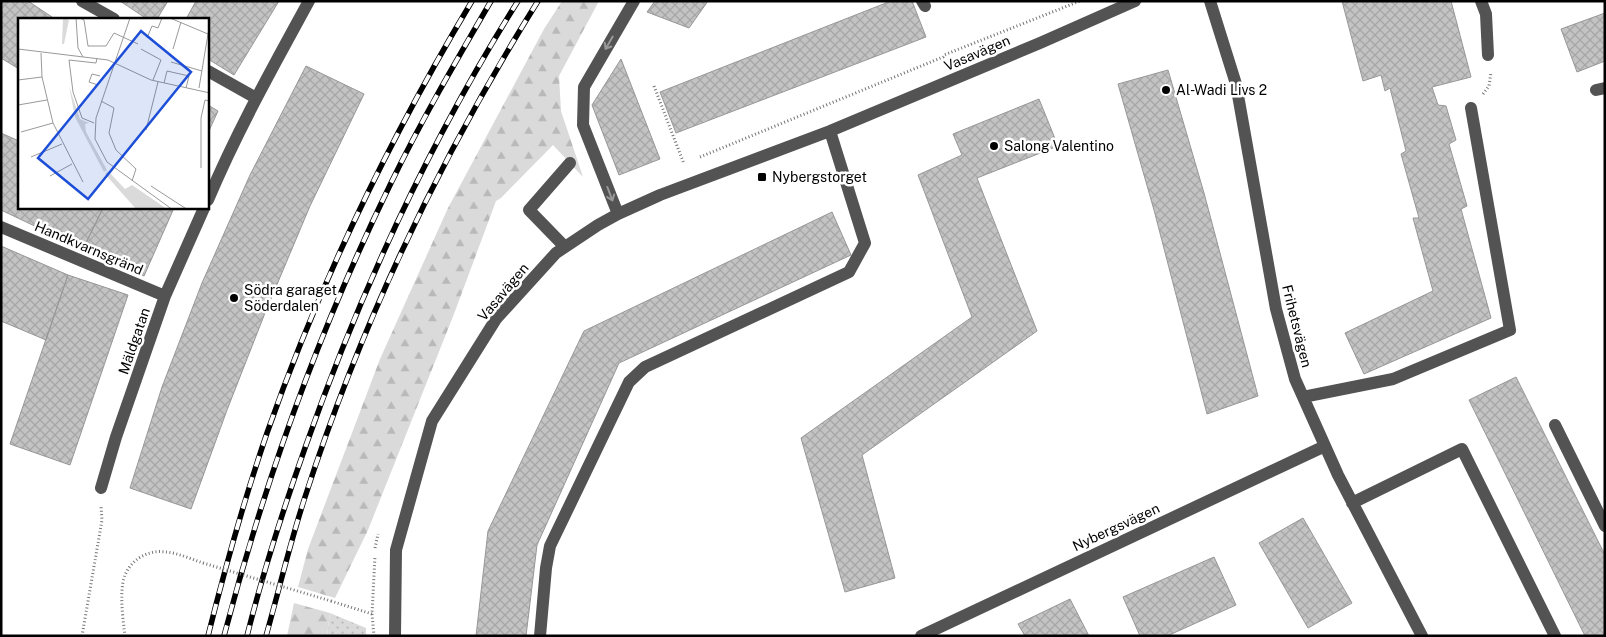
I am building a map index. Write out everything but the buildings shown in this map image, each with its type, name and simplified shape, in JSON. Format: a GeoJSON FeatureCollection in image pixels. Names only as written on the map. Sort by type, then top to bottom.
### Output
{"type":"FeatureCollection","features":[{"type":"Feature","properties":{"kind":"street"},"geometry":{"type":"LineString","coordinates":[[82,1],[112,18]]}},
{"type":"Feature","properties":{"kind":"street"},"geometry":{"type":"LineString","coordinates":[[209,198],[226,158],[256,98],[309,1]]}},
{"type":"Feature","properties":{"kind":"street"},"geometry":{"type":"LineString","coordinates":[[618,214],[583,125],[584,87],[634,1]]}},
{"type":"Feature","properties":{"kind":"street","name":"Vasavägen"},"geometry":{"type":"LineString","coordinates":[[395,636],[396,550],[432,421],[496,319],[556,253],[618,214],[669,192],[830,130],[1040,43],[1134,1]]}},
{"type":"Feature","properties":{"kind":"street","name":"Frihetsvägen"},"geometry":{"type":"LineString","coordinates":[[1210,1],[1236,84],[1276,309],[1295,379],[1352,503],[1422,636]]}},
{"type":"Feature","properties":{"kind":"street"},"geometry":{"type":"LineString","coordinates":[[1482,1],[1486,14],[1488,54]]}},
{"type":"Feature","properties":{"kind":"street"},"geometry":{"type":"LineString","coordinates":[[209,72],[256,98]]}},
{"type":"Feature","properties":{"kind":"street"},"geometry":{"type":"LineString","coordinates":[[1303,397],[1393,379],[1510,330],[1474,103]]}},
{"type":"Feature","properties":{"kind":"street"},"geometry":{"type":"LineString","coordinates":[[540,636],[546,568],[550,546],[629,382],[645,367],[849,272],[865,243],[830,130]]}},
{"type":"Feature","properties":{"kind":"street"},"geometry":{"type":"LineString","coordinates":[[565,248],[529,210],[570,164]]}},
{"type":"Feature","properties":{"kind":"street","name":"Mäldgatan"},"geometry":{"type":"LineString","coordinates":[[101,488],[116,437],[165,296],[204,209]]}},
{"type":"Feature","properties":{"kind":"street","name":"Handkvarnsgränd"},"geometry":{"type":"LineString","coordinates":[[1,227],[165,296]]}},
{"type":"Feature","properties":{"kind":"street"},"geometry":{"type":"LineString","coordinates":[[1555,425],[1605,526]]}},
{"type":"Feature","properties":{"kind":"street","name":"Nybergsvägen"},"geometry":{"type":"LineString","coordinates":[[930,634],[1325,446]]}},
{"type":"Feature","properties":{"kind":"street"},"geometry":{"type":"LineString","coordinates":[[1352,503],[1462,449],[1554,636]]}},
{"type":"Feature","properties":{"kind":"path"},"geometry":{"type":"LineString","coordinates":[[675,168],[944,55],[1080,1]]}},
{"type":"Feature","properties":{"kind":"path"},"geometry":{"type":"LineString","coordinates":[[1474,103],[1489,86],[1491,78],[1488,54]]}},
{"type":"Feature","properties":{"kind":"path"},"geometry":{"type":"LineString","coordinates":[[654,86],[684,164]]}},
{"type":"Feature","properties":{"kind":"path"},"geometry":{"type":"LineString","coordinates":[[82,636],[102,520],[101,488]]}},
{"type":"Feature","properties":{"kind":"path"},"geometry":{"type":"LineString","coordinates":[[125,636],[122,603],[123,581],[130,564],[142,555],[154,552],[166,552],[372,614]]}},
{"type":"Feature","properties":{"kind":"green space"},"geometry":{"type":"Polygon","coordinates":[[[562,1],[599,1],[559,76],[561,111],[583,177],[553,145],[496,201],[454,314],[368,530],[335,598],[298,587],[308,549],[380,359],[448,208],[544,29],[562,1]]]}},
{"type":"Feature","properties":{"kind":"green space"},"geometry":{"type":"Polygon","coordinates":[[[294,603],[330,613],[327,636],[287,636],[294,603]]]}},
{"type":"Feature","properties":{"kind":"green space"},"geometry":{"type":"Polygon","coordinates":[[[330,613],[366,628],[366,636],[327,636],[330,613]]]}},
{"type":"Feature","properties":{"kind":"railway"},"geometry":{"type":"LineString","coordinates":[[208,636],[235,534],[267,433],[310,321],[385,158],[472,1]]}},
{"type":"Feature","properties":{"kind":"railway"},"geometry":{"type":"LineString","coordinates":[[224,636],[257,520],[276,462],[296,405],[341,293],[402,160],[491,1]]}},
{"type":"Feature","properties":{"kind":"railway"},"geometry":{"type":"LineString","coordinates":[[247,636],[281,518],[297,471],[326,390],[373,275],[426,163],[455,108],[518,1]]}},
{"type":"Feature","properties":{"kind":"railway"},"geometry":{"type":"LineString","coordinates":[[266,636],[305,497],[351,368],[406,242],[436,180],[502,60],[538,1]]}},
{"type":"Feature","properties":{"kind":"place","name":"Al-Wadi Livs 2"},"geometry":{"type":"Point","coordinates":[1166,90]}},
{"type":"Feature","properties":{"kind":"place","name":"Salong Valentino"},"geometry":{"type":"Point","coordinates":[994,146]}},
{"type":"Feature","properties":{"kind":"place","name":"Nybergstorget"},"geometry":{"type":"Point","coordinates":[762,177]}},
{"type":"Feature","properties":{"kind":"place","name":"Södra garaget Söderdalen"},"geometry":{"type":"Point","coordinates":[234,298]}}]}
